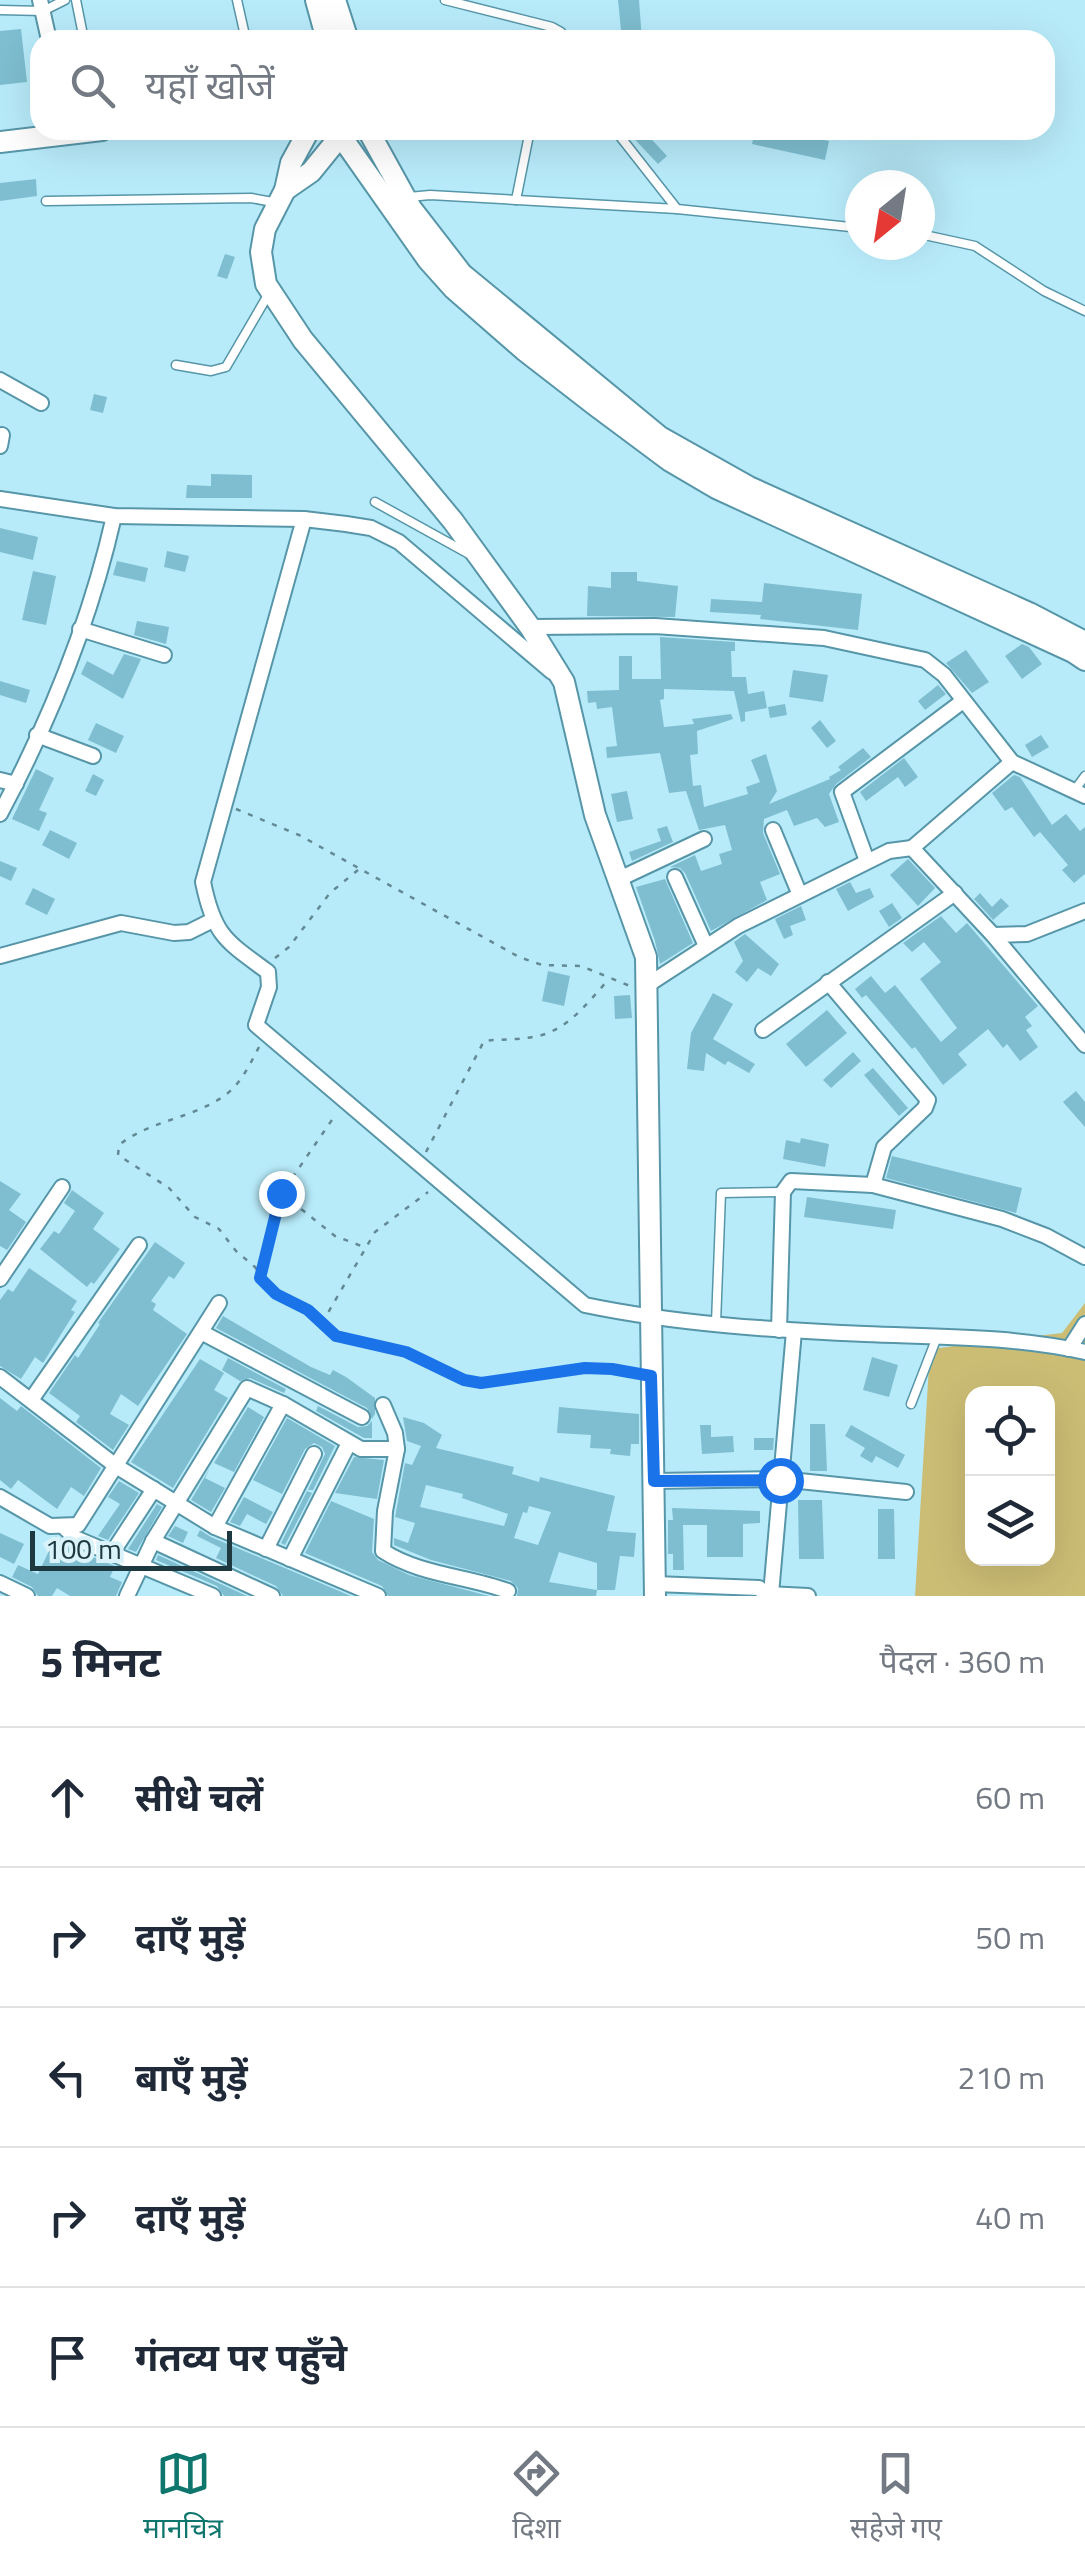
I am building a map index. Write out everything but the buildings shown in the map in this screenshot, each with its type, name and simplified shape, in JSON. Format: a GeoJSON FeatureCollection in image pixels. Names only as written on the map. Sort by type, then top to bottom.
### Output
{"type":"FeatureCollection","features":[{"type":"Feature","properties":{"kind":"main road"},"geometry":{"type":"LineString","coordinates":[[316,0],[324,30]]}},
{"type":"Feature","properties":{"kind":"main road"},"geometry":{"type":"LineString","coordinates":[[336,0],[345,30]]}},
{"type":"Feature","properties":{"kind":"main road"},"geometry":{"type":"LineString","coordinates":[[0,142],[30,138]]}},
{"type":"Feature","properties":{"kind":"main road"},"geometry":{"type":"LineString","coordinates":[[304,140],[265,229],[261,252],[266,284],[303,340],[453,521],[564,682],[594,815],[646,957],[655,1590]]}},
{"type":"Feature","properties":{"kind":"main road"},"geometry":{"type":"LineString","coordinates":[[282,197],[341,140]]}},
{"type":"Feature","properties":{"kind":"main road"},"geometry":{"type":"LineString","coordinates":[[351,140],[428,260],[454,289],[524,350],[670,461],[745,502],[1085,660]]}},
{"type":"Feature","properties":{"kind":"main road"},"geometry":{"type":"LineString","coordinates":[[352,140],[404,198],[462,274],[672,445],[749,487],[1085,642]]}},
{"type":"Feature","properties":{"kind":"street"},"geometry":{"type":"LineString","coordinates":[[42,5],[47,30]]}},
{"type":"Feature","properties":{"kind":"street"},"geometry":{"type":"LineString","coordinates":[[0,380],[41,403]]}},
{"type":"Feature","properties":{"kind":"street"},"geometry":{"type":"LineString","coordinates":[[0,499],[114,516],[304,520],[371,528],[398,542],[564,682]]}},
{"type":"Feature","properties":{"kind":"street"},"geometry":{"type":"LineString","coordinates":[[0,814],[37,736],[80,629],[102,571],[114,516]]}},
{"type":"Feature","properties":{"kind":"street"},"geometry":{"type":"LineString","coordinates":[[304,520],[203,882],[222,938],[268,972],[268,991],[256,1025],[585,1304],[650,1316],[787,1330],[937,1337],[1085,1352]]}},
{"type":"Feature","properties":{"kind":"street"},"geometry":{"type":"LineString","coordinates":[[530,628],[655,626],[824,638],[925,660],[944,675],[1012,762],[1079,794]]}},
{"type":"Feature","properties":{"kind":"street"},"geometry":{"type":"LineString","coordinates":[[80,629],[164,656]]}},
{"type":"Feature","properties":{"kind":"street"},"geometry":{"type":"LineString","coordinates":[[867,861],[842,792],[962,701]]}},
{"type":"Feature","properties":{"kind":"street"},"geometry":{"type":"LineString","coordinates":[[37,736],[93,756]]}},
{"type":"Feature","properties":{"kind":"street"},"geometry":{"type":"LineString","coordinates":[[646,989],[706,946],[800,895],[889,851],[912,848],[1012,762]]}},
{"type":"Feature","properties":{"kind":"street"},"geometry":{"type":"LineString","coordinates":[[0,780],[16,784]]}},
{"type":"Feature","properties":{"kind":"street"},"geometry":{"type":"LineString","coordinates":[[773,830],[800,895]]}},
{"type":"Feature","properties":{"kind":"street"},"geometry":{"type":"LineString","coordinates":[[617,880],[704,839]]}},
{"type":"Feature","properties":{"kind":"street"},"geometry":{"type":"LineString","coordinates":[[912,848],[993,935],[1085,1045]]}},
{"type":"Feature","properties":{"kind":"street"},"geometry":{"type":"LineString","coordinates":[[675,877],[706,946]]}},
{"type":"Feature","properties":{"kind":"street"},"geometry":{"type":"LineString","coordinates":[[763,1030],[955,893]]}},
{"type":"Feature","properties":{"kind":"street"},"geometry":{"type":"LineString","coordinates":[[993,935],[1027,934],[1085,911]]}},
{"type":"Feature","properties":{"kind":"street"},"geometry":{"type":"LineString","coordinates":[[0,956],[121,922],[174,933],[189,932],[213,920]]}},
{"type":"Feature","properties":{"kind":"street"},"geometry":{"type":"LineString","coordinates":[[828,982],[928,1100],[926,1108],[884,1147],[872,1185]]}},
{"type":"Feature","properties":{"kind":"street"},"geometry":{"type":"LineString","coordinates":[[769,1595],[780,1480],[787,1330],[783,1192],[791,1182],[872,1185],[1002,1219],[1046,1236],[1085,1258]]}},
{"type":"Feature","properties":{"kind":"street"},"geometry":{"type":"LineString","coordinates":[[0,1279],[5,1261],[62,1187]]}},
{"type":"Feature","properties":{"kind":"street"},"geometry":{"type":"LineString","coordinates":[[31,1400],[138,1245]]}},
{"type":"Feature","properties":{"kind":"street"},"geometry":{"type":"LineString","coordinates":[[0,1497],[50,1526],[78,1524],[220,1304]]}},
{"type":"Feature","properties":{"kind":"street"},"geometry":{"type":"LineString","coordinates":[[1069,1349],[1085,1324]]}},
{"type":"Feature","properties":{"kind":"street"},"geometry":{"type":"LineString","coordinates":[[201,1332],[362,1417]]}},
{"type":"Feature","properties":{"kind":"street"},"geometry":{"type":"LineString","coordinates":[[0,1377],[116,1466],[215,1527],[378,1596]]}},
{"type":"Feature","properties":{"kind":"street"},"geometry":{"type":"LineString","coordinates":[[126,1596],[153,1541],[247,1388],[366,1451],[397,1449]]}},
{"type":"Feature","properties":{"kind":"street"},"geometry":{"type":"LineString","coordinates":[[215,1527],[283,1404]]}},
{"type":"Feature","properties":{"kind":"street"},"geometry":{"type":"LineString","coordinates":[[383,1405],[397,1449],[385,1511],[383,1552],[416,1567],[508,1591]]}},
{"type":"Feature","properties":{"kind":"street"},"geometry":{"type":"LineString","coordinates":[[290,1559],[350,1443]]}},
{"type":"Feature","properties":{"kind":"street"},"geometry":{"type":"LineString","coordinates":[[266,1549],[314,1454]]}},
{"type":"Feature","properties":{"kind":"street"},"geometry":{"type":"LineString","coordinates":[[654,1481],[780,1480],[906,1492]]}},
{"type":"Feature","properties":{"kind":"street"},"geometry":{"type":"LineString","coordinates":[[112,1554],[154,1490]]}},
{"type":"Feature","properties":{"kind":"street"},"geometry":{"type":"LineString","coordinates":[[62,1526],[72,1536],[213,1596]]}},
{"type":"Feature","properties":{"kind":"street"},"geometry":{"type":"LineString","coordinates":[[153,1541],[272,1596]]}},
{"type":"Feature","properties":{"kind":"street"},"geometry":{"type":"LineString","coordinates":[[0,1583],[27,1596]]}},
{"type":"Feature","properties":{"kind":"street"},"geometry":{"type":"LineString","coordinates":[[655,1590],[759,1588],[769,1595],[808,1596]]}},
{"type":"Feature","properties":{"kind":"lane"},"geometry":{"type":"LineString","coordinates":[[0,10],[65,0]]}},
{"type":"Feature","properties":{"kind":"lane"},"geometry":{"type":"LineString","coordinates":[[76,0],[82,30]]}},
{"type":"Feature","properties":{"kind":"lane"},"geometry":{"type":"LineString","coordinates":[[237,0],[244,30]]}},
{"type":"Feature","properties":{"kind":"lane"},"geometry":{"type":"LineString","coordinates":[[445,0],[558,30]]}},
{"type":"Feature","properties":{"kind":"lane"},"geometry":{"type":"LineString","coordinates":[[551,30],[552,26]]}},
{"type":"Feature","properties":{"kind":"lane"},"geometry":{"type":"LineString","coordinates":[[516,200],[528,140]]}},
{"type":"Feature","properties":{"kind":"lane"},"geometry":{"type":"LineString","coordinates":[[623,140],[677,209]]}},
{"type":"Feature","properties":{"kind":"lane"},"geometry":{"type":"LineString","coordinates":[[404,198],[430,195],[677,209],[845,226]]}},
{"type":"Feature","properties":{"kind":"lane"},"geometry":{"type":"LineString","coordinates":[[46,202],[282,197]]}},
{"type":"Feature","properties":{"kind":"lane"},"geometry":{"type":"LineString","coordinates":[[935,237],[975,246],[1085,311]]}},
{"type":"Feature","properties":{"kind":"lane"},"geometry":{"type":"LineString","coordinates":[[176,365],[211,371],[226,367],[270,291]]}},
{"type":"Feature","properties":{"kind":"lane"},"geometry":{"type":"LineString","coordinates":[[376,502],[482,561]]}},
{"type":"Feature","properties":{"kind":"lane"},"geometry":{"type":"LineString","coordinates":[[1079,794],[1085,776]]}},
{"type":"Feature","properties":{"kind":"lane"},"geometry":{"type":"LineString","coordinates":[[716,1323],[721,1193],[783,1192]]}},
{"type":"Feature","properties":{"kind":"lane"},"geometry":{"type":"LineString","coordinates":[[911,1404],[937,1337]]}},
{"type":"Feature","properties":{"kind":"path"},"geometry":{"type":"LineString","coordinates":[[224,804],[293,832],[531,962],[581,966],[646,989]]}},
{"type":"Feature","properties":{"kind":"path"},"geometry":{"type":"LineString","coordinates":[[258,965],[284,953],[330,894],[359,869]]}},
{"type":"Feature","properties":{"kind":"path"},"geometry":{"type":"LineString","coordinates":[[420,1164],[482,1044],[487,1040],[552,1032],[569,1022],[610,978]]}},
{"type":"Feature","properties":{"kind":"path"},"geometry":{"type":"LineString","coordinates":[[266,1034],[238,1084],[221,1098],[135,1132],[117,1150],[128,1165],[170,1188],[196,1217],[219,1229],[276,1294],[308,1310],[336,1336],[406,1352],[464,1380],[481,1383],[585,1368],[651,1376]]}},
{"type":"Feature","properties":{"kind":"path"},"geometry":{"type":"LineString","coordinates":[[260,1278],[281,1193],[327,1129],[343,1099]]}},
{"type":"Feature","properties":{"kind":"path"},"geometry":{"type":"LineString","coordinates":[[322,1324],[386,1221],[442,1182]]}},
{"type":"Feature","properties":{"kind":"path"},"geometry":{"type":"LineString","coordinates":[[281,1193],[335,1236],[366,1248]]}},
{"type":"Feature","properties":{"kind":"shaded area"},"geometry":{"type":"Polygon","coordinates":[[[1085,1303],[1085,1596],[915,1596],[930,1349],[1062,1333],[1085,1303]]]}},
{"type":"Feature","properties":{"kind":"route"},"geometry":{"type":"LineString","coordinates":[[281,1193],[260,1278],[276,1294],[308,1310],[336,1336],[406,1352],[448,1374],[481,1383],[585,1368],[651,1376],[654,1481],[780,1480]]}}]}
